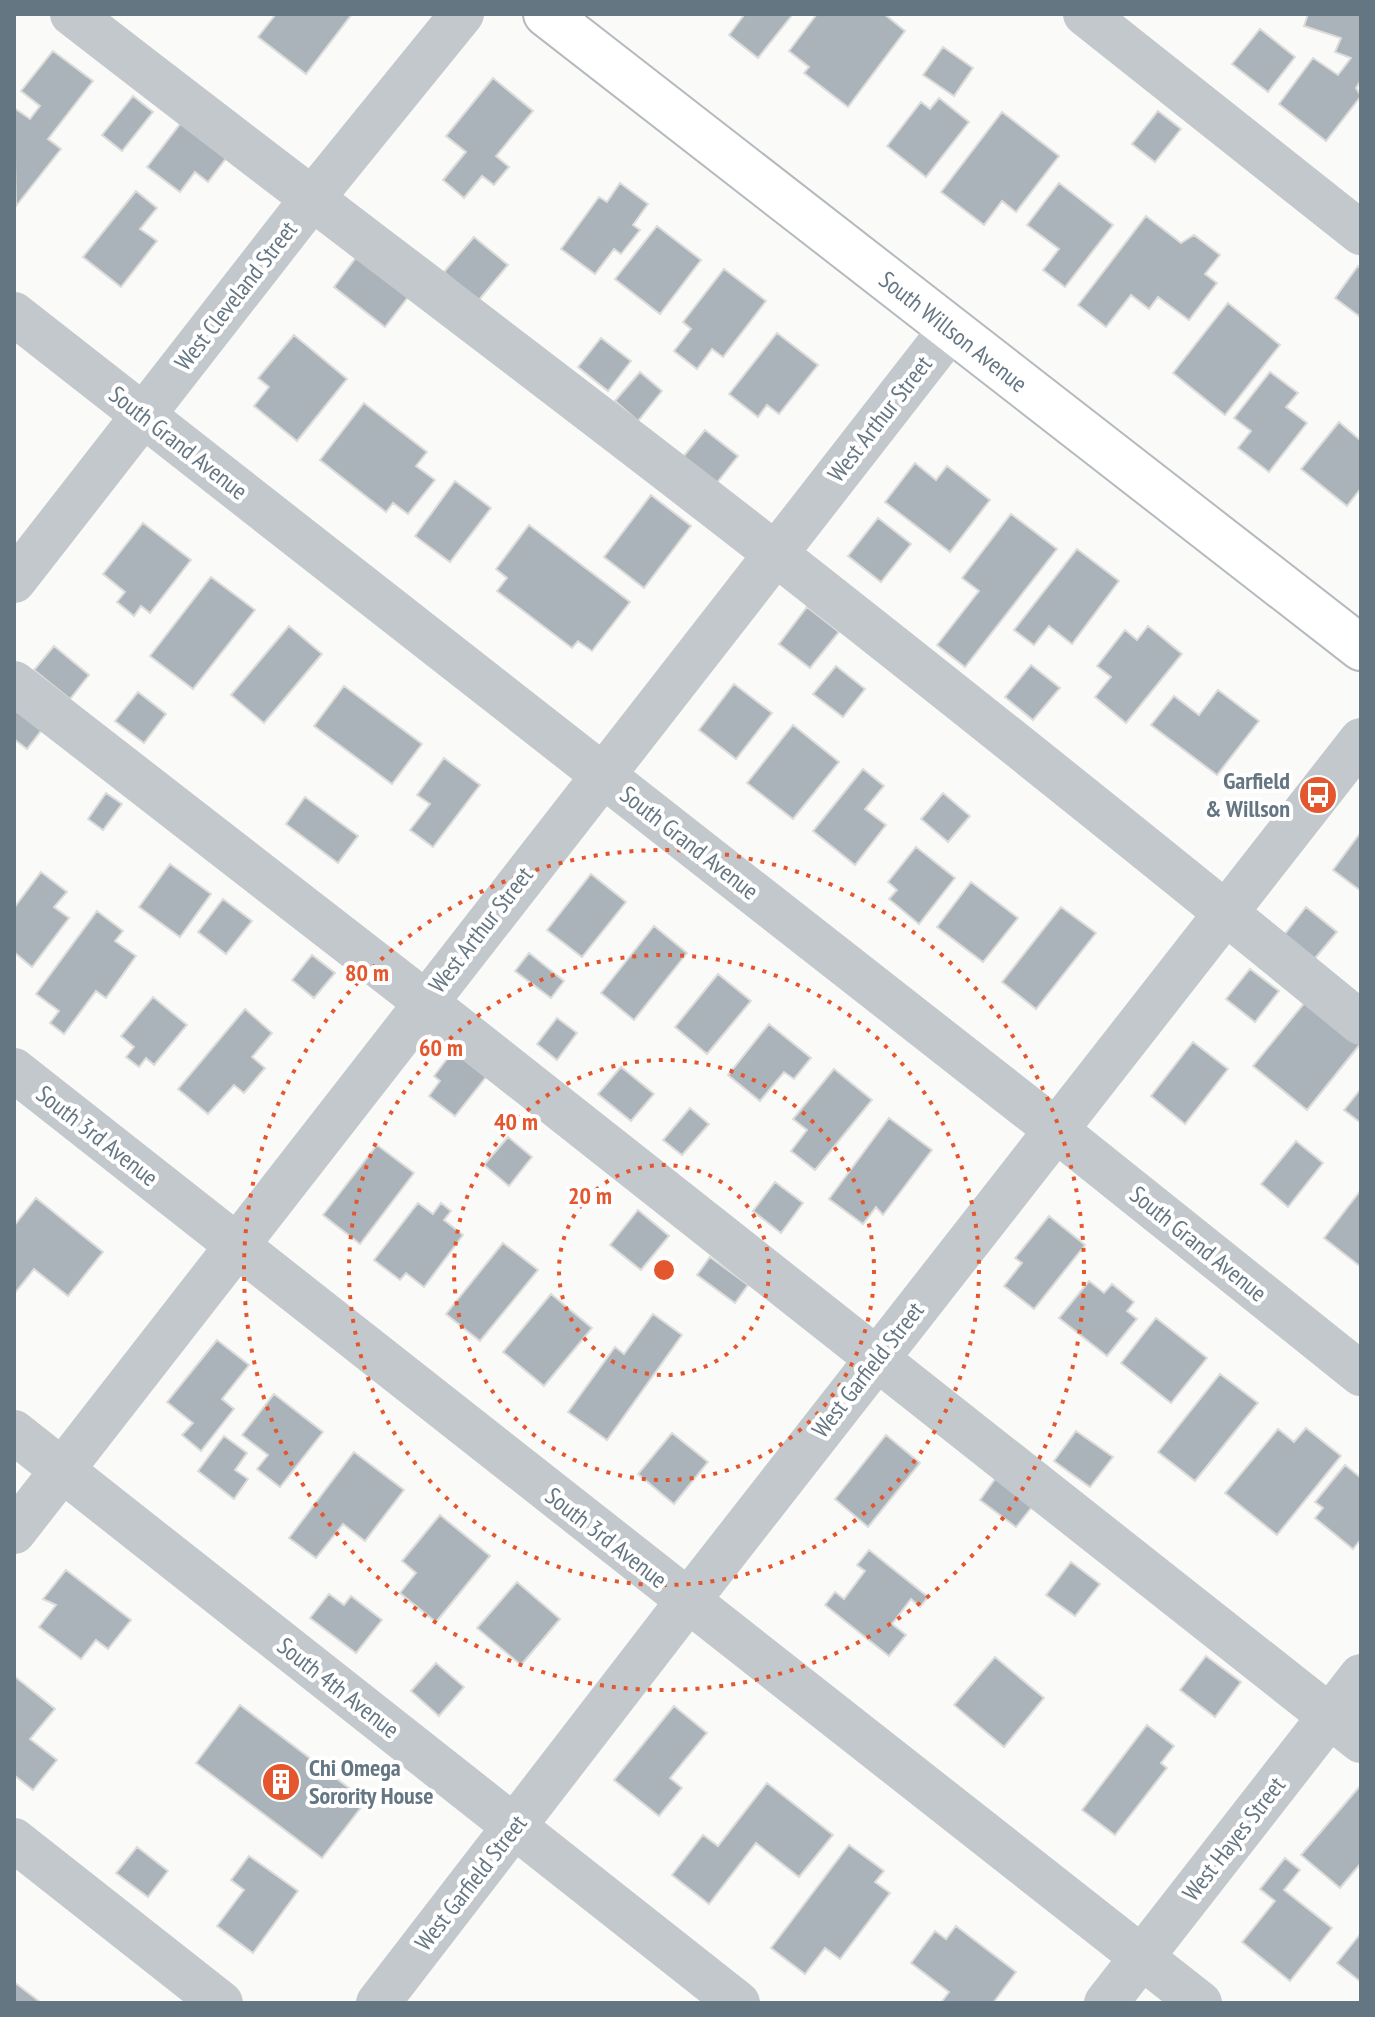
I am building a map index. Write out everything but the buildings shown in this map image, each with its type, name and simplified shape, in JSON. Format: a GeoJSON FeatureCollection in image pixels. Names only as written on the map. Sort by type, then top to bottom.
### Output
{"type":"FeatureCollection","features":[{"type":"Feature","properties":{"kind":"main road","name":"South Willson Avenue"},"geometry":{"type":"LineString","coordinates":[[546,14],[1361,648]]}},
{"type":"Feature","properties":{"kind":"street"},"geometry":{"type":"LineString","coordinates":[[72,14],[774,554],[1226,912],[1361,1023]]}},
{"type":"Feature","properties":{"kind":"street","name":"West Cleveland Street"},"geometry":{"type":"LineString","coordinates":[[14,581],[311,200],[462,14]]}},
{"type":"Feature","properties":{"kind":"street"},"geometry":{"type":"LineString","coordinates":[[1085,14],[1361,233]]}},
{"type":"Feature","properties":{"kind":"street","name":"South Grand Avenue"},"geometry":{"type":"LineString","coordinates":[[14,314],[1056,1130],[1361,1374]]}},
{"type":"Feature","properties":{"kind":"street","name":"West Arthur Street"},"geometry":{"type":"LineString","coordinates":[[14,1532],[950,330]]}},
{"type":"Feature","properties":{"kind":"street"},"geometry":{"type":"LineString","coordinates":[[14,683],[425,1002],[1345,1729]]}},
{"type":"Feature","properties":{"kind":"street","name":"West Garfield Street"},"geometry":{"type":"LineString","coordinates":[[378,2003],[687,1602],[1361,740]]}},
{"type":"Feature","properties":{"kind":"street","name":"South 3rd Avenue"},"geometry":{"type":"LineString","coordinates":[[14,1070],[1200,2003]]}},
{"type":"Feature","properties":{"kind":"street","name":"South 4th Avenue"},"geometry":{"type":"LineString","coordinates":[[14,1432],[738,2003]]}},
{"type":"Feature","properties":{"kind":"street","name":"West Hayes Street"},"geometry":{"type":"LineString","coordinates":[[1106,2003],[1142,1957],[1345,1729],[1361,1676]]}},
{"type":"Feature","properties":{"kind":"street"},"geometry":{"type":"LineString","coordinates":[[14,1840],[221,2003]]}},
{"type":"Feature","properties":{"kind":"place","name":"Garfield & Willson"},"geometry":{"type":"Point","coordinates":[1318,795]}},
{"type":"Feature","properties":{"kind":"place","name":"Chi Omega Sorority House"},"geometry":{"type":"Point","coordinates":[281,1782]}}]}
